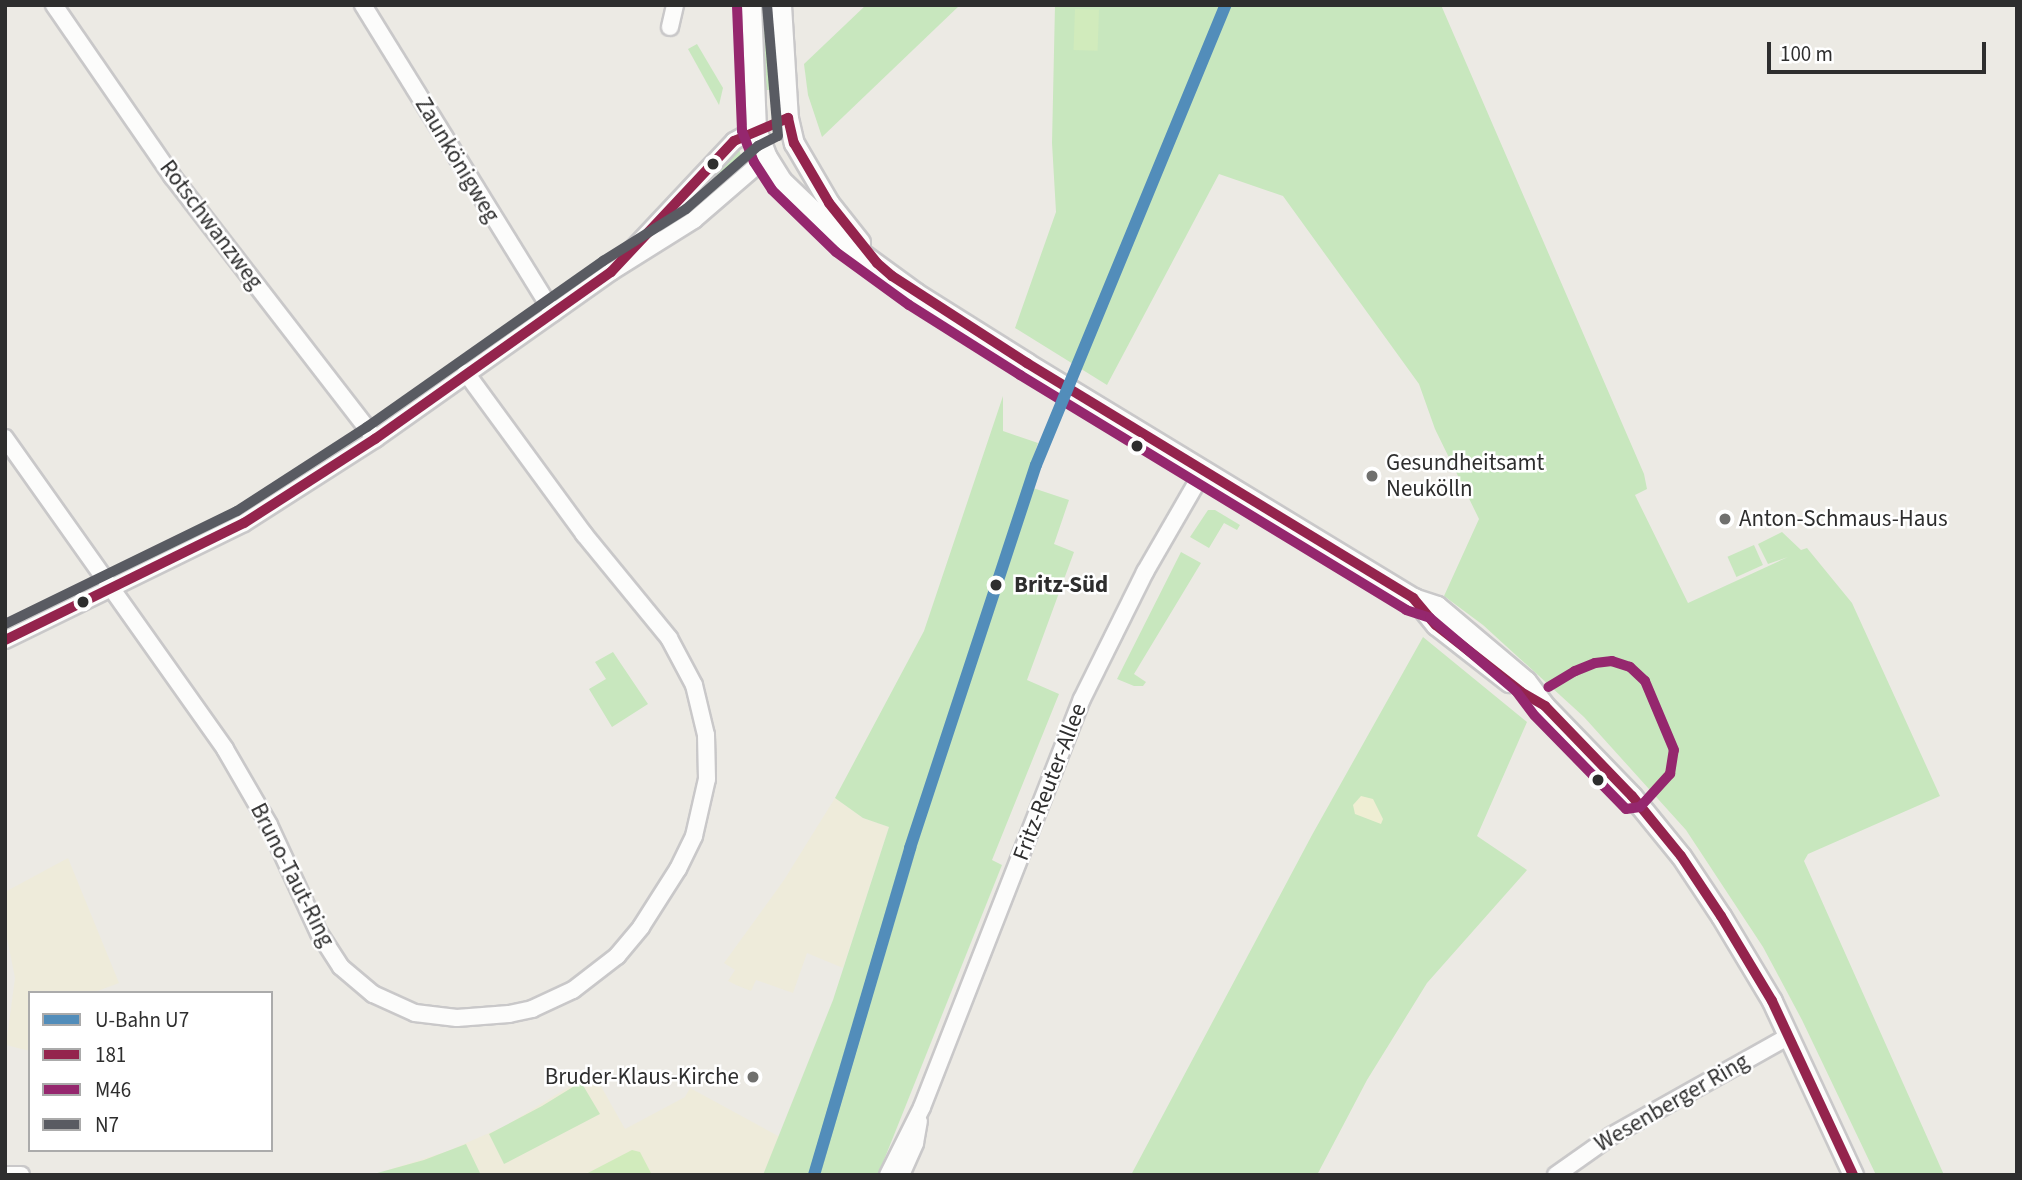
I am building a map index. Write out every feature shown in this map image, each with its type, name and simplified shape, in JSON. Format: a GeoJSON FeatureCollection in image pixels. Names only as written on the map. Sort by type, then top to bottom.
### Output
{"type":"FeatureCollection","features":[{"type":"Feature","properties":{"kind":"street","name":"Rotschwanzweg"},"geometry":{"type":"LineString","coordinates":[[54,5],[172,176],[375,439]]}},
{"type":"Feature","properties":{"kind":"street","name":"Zaunkönigweg"},"geometry":{"type":"LineString","coordinates":[[363,5],[553,313]]}},
{"type":"Feature","properties":{"kind":"street"},"geometry":{"type":"LineString","coordinates":[[670,27],[675,5]]}},
{"type":"Feature","properties":{"kind":"street"},"geometry":{"type":"LineString","coordinates":[[751,5],[755,129],[767,157],[782,181],[846,242],[946,312],[1413,598],[1437,607],[1469,630],[1526,681],[1545,706],[1610,771],[1681,856],[1748,959],[1789,1036],[1853,1175]]}},
{"type":"Feature","properties":{"kind":"street"},"geometry":{"type":"LineString","coordinates":[[780,5],[788,118],[794,143],[829,203],[877,263]]}},
{"type":"Feature","properties":{"kind":"street"},"geometry":{"type":"LineString","coordinates":[[611,272],[734,141],[755,129],[788,118]]}},
{"type":"Feature","properties":{"kind":"street"},"geometry":{"type":"LineString","coordinates":[[5,640],[244,523],[375,439],[611,272],[694,220],[767,157],[794,143]]}},
{"type":"Feature","properties":{"kind":"street","name":"Bruno-Taut-Ring"},"geometry":{"type":"LineString","coordinates":[[5,438],[225,749],[269,825],[318,933],[341,967],[356,981],[394,1005],[415,1013],[457,1018],[509,1014],[532,1009],[573,990],[626,946],[678,869],[694,836],[707,779],[706,735],[694,685],[669,638],[584,534],[466,373]]}},
{"type":"Feature","properties":{"kind":"street","name":"Fritz-Reuter-Allee"},"geometry":{"type":"LineString","coordinates":[[888,1175],[922,1107],[1079,706],[1138,584],[1204,470]]}},
{"type":"Feature","properties":{"kind":"street","name":"Wesenberger Ring"},"geometry":{"type":"LineString","coordinates":[[1556,1175],[1611,1136],[1789,1036]]}},
{"type":"Feature","properties":{"kind":"street","name":"Fritz-Reuter-Allee"},"geometry":{"type":"LineString","coordinates":[[901,1175],[915,1143],[922,1107]]}},
{"type":"Feature","properties":{"kind":"street"},"geometry":{"type":"LineString","coordinates":[[8,1175],[21,1175]]}},
{"type":"Feature","properties":{"kind":"shaded area"},"geometry":{"type":"Polygon","coordinates":[[[835,798],[863,818],[889,827],[843,968],[807,953],[793,993],[756,980],[751,991],[728,981],[735,970],[724,963],[784,880],[835,798]]]}},
{"type":"Feature","properties":{"kind":"shaded area"},"geometry":{"type":"Polygon","coordinates":[[[68,858],[119,983],[97,991],[28,991],[28,1050],[6,1045],[15,978],[5,928],[5,892],[68,858]]]}},
{"type":"Feature","properties":{"kind":"shaded area"},"geometry":{"type":"Polygon","coordinates":[[[593,1072],[625,1129],[685,1097],[690,1088],[780,1137],[763,1175],[386,1175],[385,1171],[448,1151],[505,1126],[593,1072]]]}},
{"type":"Feature","properties":{"kind":"green space"},"geometry":{"type":"Polygon","coordinates":[[[761,5],[774,5],[774,90],[761,90],[761,5]]]}},
{"type":"Feature","properties":{"kind":"green space"},"geometry":{"type":"Polygon","coordinates":[[[866,5],[960,5],[822,137],[808,95],[804,64],[866,5]]]}},
{"type":"Feature","properties":{"kind":"green space"},"geometry":{"type":"Polygon","coordinates":[[[1055,5],[1441,5],[1644,474],[1647,489],[1635,495],[1688,603],[1788,557],[1768,564],[1758,544],[1782,532],[1801,550],[1807,548],[1852,603],[1940,796],[1808,854],[1804,861],[1944,1175],[1876,1175],[1802,1020],[1763,947],[1686,830],[1584,717],[1483,625],[1444,596],[1479,519],[1435,429],[1419,384],[1283,196],[1219,174],[1107,385],[1015,328],[1056,212],[1052,143],[1055,5]]]}},
{"type":"Feature","properties":{"kind":"green space"},"geometry":{"type":"Polygon","coordinates":[[[1075,9],[1099,10],[1098,51],[1074,50],[1075,9]]]}},
{"type":"Feature","properties":{"kind":"green space"},"geometry":{"type":"Polygon","coordinates":[[[697,44],[723,88],[719,105],[688,49],[697,44]]]}},
{"type":"Feature","properties":{"kind":"green space"},"geometry":{"type":"Polygon","coordinates":[[[739,149],[743,162],[692,204],[715,172],[739,149]]]}},
{"type":"Feature","properties":{"kind":"green space"},"geometry":{"type":"Polygon","coordinates":[[[1003,396],[1003,431],[1038,443],[1024,485],[1069,500],[1054,544],[1074,552],[1027,680],[1059,694],[992,860],[1002,865],[878,1175],[763,1175],[833,1000],[889,827],[863,818],[835,798],[924,631],[1003,396]]]}},
{"type":"Feature","properties":{"kind":"green space"},"geometry":{"type":"Polygon","coordinates":[[[1208,510],[1215,510],[1240,525],[1237,530],[1224,523],[1209,548],[1190,537],[1208,510]]]}},
{"type":"Feature","properties":{"kind":"green space"},"geometry":{"type":"Polygon","coordinates":[[[1754,545],[1763,565],[1736,577],[1728,557],[1754,545]]]}},
{"type":"Feature","properties":{"kind":"green space"},"geometry":{"type":"Polygon","coordinates":[[[1181,552],[1201,563],[1134,674],[1146,682],[1143,686],[1134,686],[1117,679],[1181,552]]]}},
{"type":"Feature","properties":{"kind":"green space"},"geometry":{"type":"Polygon","coordinates":[[[1423,637],[1527,722],[1477,836],[1527,870],[1427,983],[1367,1080],[1317,1175],[1131,1175],[1312,835],[1423,637]]]}},
{"type":"Feature","properties":{"kind":"green space"},"geometry":{"type":"Polygon","coordinates":[[[613,652],[648,704],[612,727],[589,689],[606,679],[595,662],[613,652]]]}},
{"type":"Feature","properties":{"kind":"green space"},"geometry":{"type":"Polygon","coordinates":[[[581,1082],[600,1114],[504,1164],[489,1134],[581,1082]]]}},
{"type":"Feature","properties":{"kind":"green space"},"geometry":{"type":"Polygon","coordinates":[[[466,1144],[480,1173],[370,1175],[424,1160],[466,1144]]]}},
{"type":"Feature","properties":{"kind":"green space"},"geometry":{"type":"Polygon","coordinates":[[[632,1150],[640,1152],[652,1175],[584,1175],[632,1150]]]}},
{"type":"Feature","properties":{"kind":"sand"},"geometry":{"type":"Polygon","coordinates":[[[1361,796],[1373,799],[1383,819],[1381,824],[1355,814],[1353,805],[1361,796]]]}},
{"type":"Feature","properties":{"kind":"metro line","name":"U7"},"geometry":{"type":"LineString","coordinates":[[814,1175],[910,848],[1036,465],[1226,5]]}},
{"type":"Feature","properties":{"kind":"transit line","name":"M46"},"geometry":{"type":"LineString","coordinates":[[737,6],[742,131],[754,162],[772,190],[836,252],[909,305],[1020,375],[1406,610],[1430,618],[1516,691],[1534,715]]}},
{"type":"Feature","properties":{"kind":"transit line","name":"N7"},"geometry":{"type":"LineString","coordinates":[[5,624],[237,511],[367,427],[603,261],[686,209],[758,146],[778,136],[767,6]]}},
{"type":"Feature","properties":{"kind":"transit line","name":"181"},"geometry":{"type":"LineString","coordinates":[[5,640],[244,523],[375,439],[611,272],[734,141],[788,118],[794,143],[829,203],[877,263],[892,276],[1027,363],[1413,598],[1436,625],[1521,692],[1545,706],[1632,796],[1681,856],[1721,916],[1772,1001],[1853,1175]]}},
{"type":"Feature","properties":{"kind":"transit line","name":"M46"},"geometry":{"type":"LineString","coordinates":[[1535,716],[1626,809],[1640,807],[1670,774],[1674,750],[1645,681],[1630,667],[1612,661],[1595,663],[1548,687]]}},
{"type":"Feature","properties":{"kind":"place","name":"Gesundheitsamt Neukölln"},"geometry":{"type":"Point","coordinates":[1372,476]}},
{"type":"Feature","properties":{"kind":"place","name":"Anton-Schmaus-Haus"},"geometry":{"type":"Point","coordinates":[1725,519]}},
{"type":"Feature","properties":{"kind":"place","name":"Britz-Süd"},"geometry":{"type":"Point","coordinates":[996,585]}},
{"type":"Feature","properties":{"kind":"place","name":"Bruder-Klaus-Kirche"},"geometry":{"type":"Point","coordinates":[753,1077]}}]}
